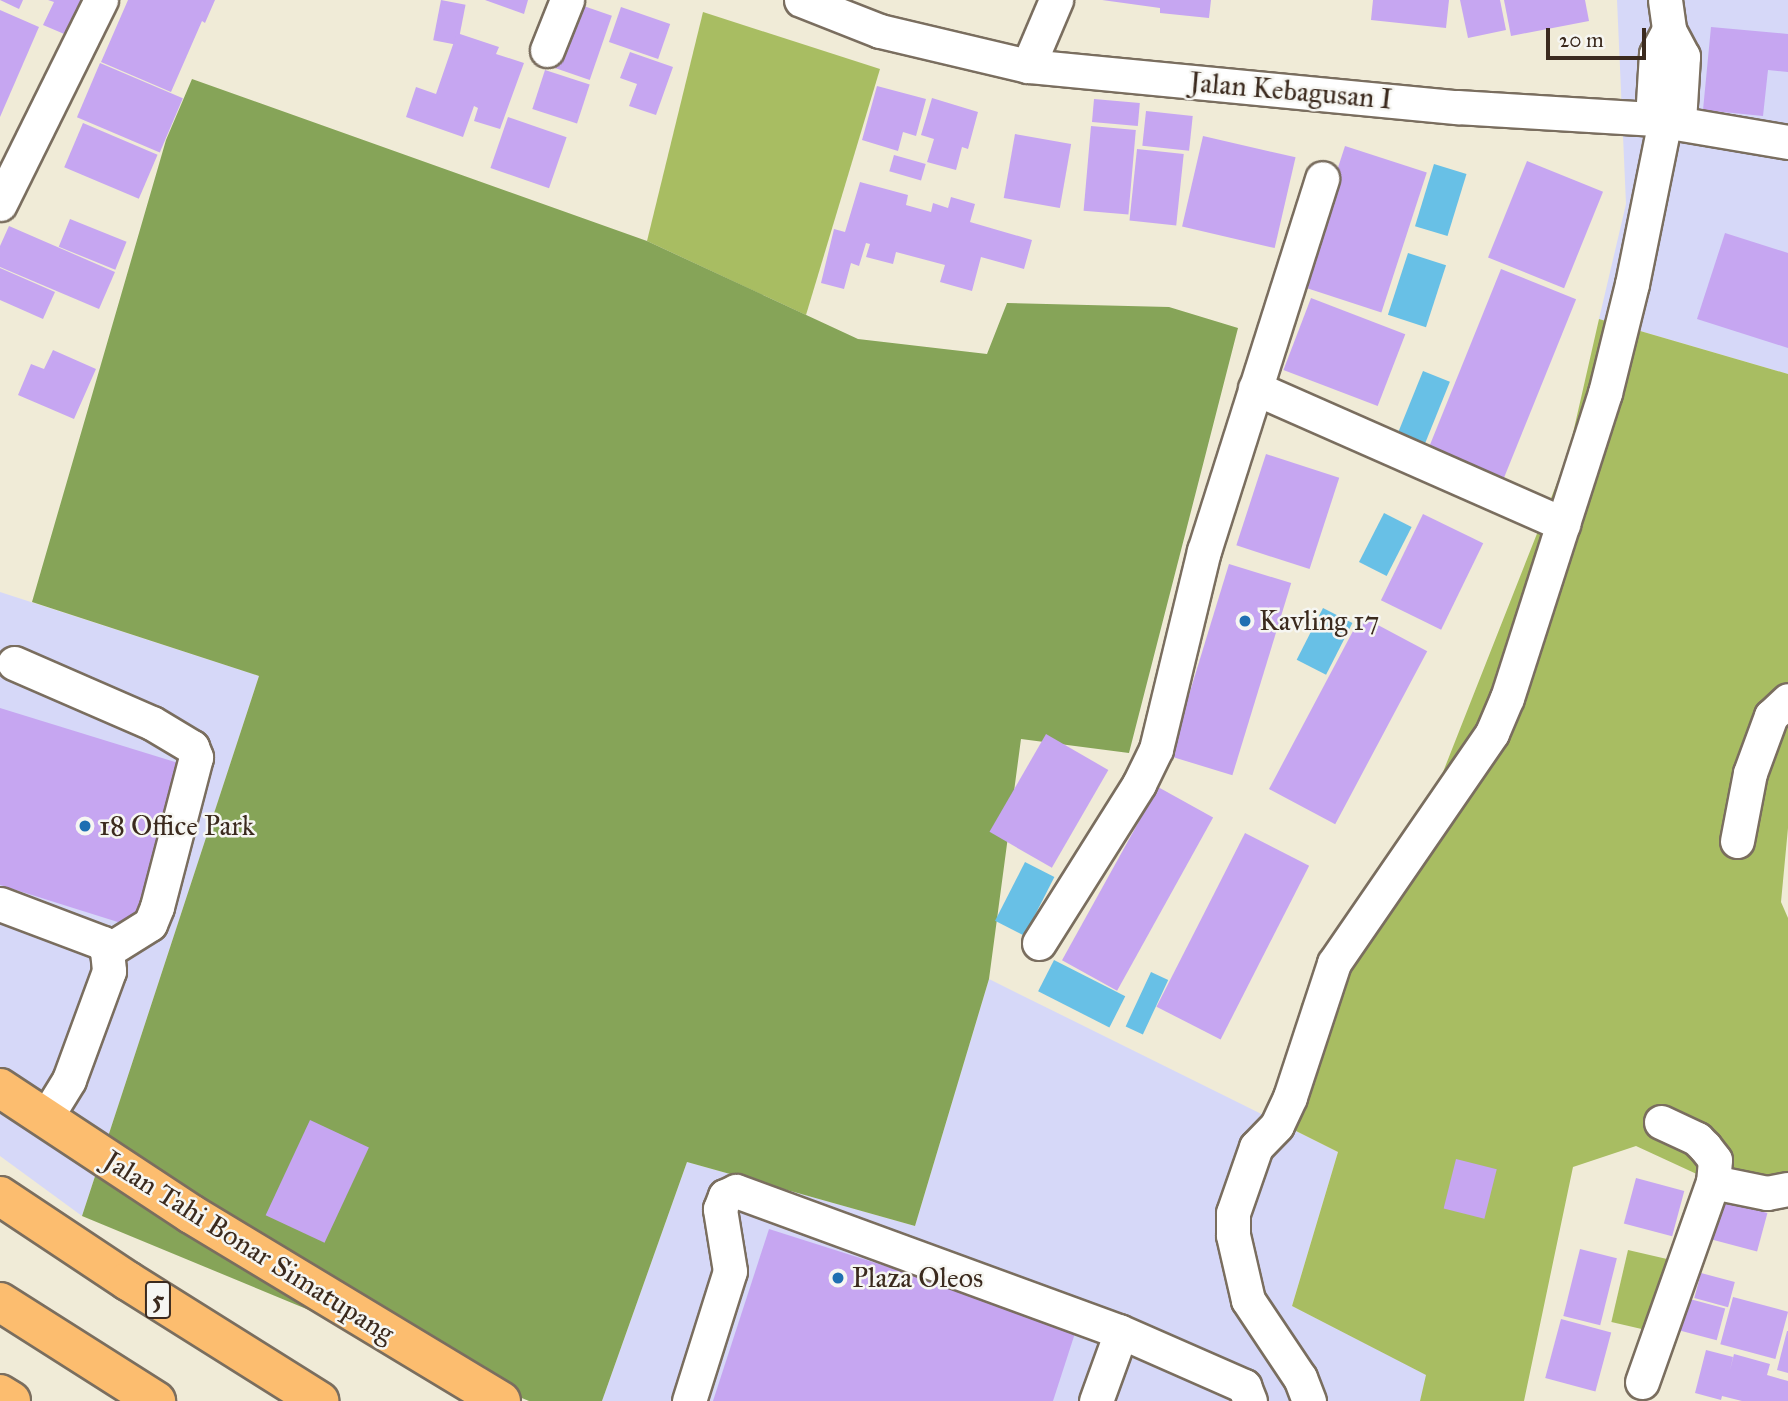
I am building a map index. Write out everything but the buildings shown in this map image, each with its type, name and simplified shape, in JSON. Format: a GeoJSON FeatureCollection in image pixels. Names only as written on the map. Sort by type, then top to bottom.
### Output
{"type":"FeatureCollection","features":[{"type":"Feature","properties":{"kind":"highway","name":"Jalan Tahi Bonar Simatupang"},"geometry":{"type":"LineString","coordinates":[[0,1088],[191,1214],[501,1401]]}},
{"type":"Feature","properties":{"kind":"highway","name":"5"},"geometry":{"type":"LineString","coordinates":[[0,1196],[319,1401]]}},
{"type":"Feature","properties":{"kind":"highway"},"geometry":{"type":"LineString","coordinates":[[0,1302],[156,1401]]}},
{"type":"Feature","properties":{"kind":"highway"},"geometry":{"type":"LineString","coordinates":[[0,1394],[10,1401]]}},
{"type":"Feature","properties":{"kind":"street"},"geometry":{"type":"LineString","coordinates":[[0,204],[102,0]]}},
{"type":"Feature","properties":{"kind":"street"},"geometry":{"type":"LineString","coordinates":[[547,50],[567,0]]}},
{"type":"Feature","properties":{"kind":"street","name":"Jalan Kebagusan I"},"geometry":{"type":"LineString","coordinates":[[801,0],[880,31],[1028,66],[1457,107],[1671,121],[1788,142]]}},
{"type":"Feature","properties":{"kind":"street"},"geometry":{"type":"LineString","coordinates":[[1028,66],[1056,0]]}},
{"type":"Feature","properties":{"kind":"street"},"geometry":{"type":"LineString","coordinates":[[1309,1401],[1300,1378],[1248,1300],[1233,1235],[1237,1200],[1256,1147],[1277,1125],[1290,1097],[1334,963],[1492,733],[1507,698],[1605,393],[1671,121],[1683,56],[1667,15]]}},
{"type":"Feature","properties":{"kind":"street"},"geometry":{"type":"LineString","coordinates":[[1039,943],[1139,784],[1156,749],[1204,551],[1322,178]]}},
{"type":"Feature","properties":{"kind":"street"},"geometry":{"type":"LineString","coordinates":[[1255,388],[1563,524]]}},
{"type":"Feature","properties":{"kind":"street"},"geometry":{"type":"LineString","coordinates":[[14,663],[152,723],[192,747],[196,757],[150,924],[107,951]]}},
{"type":"Feature","properties":{"kind":"street"},"geometry":{"type":"LineString","coordinates":[[1737,841],[1750,773],[1771,716],[1788,700]]}},
{"type":"Feature","properties":{"kind":"street"},"geometry":{"type":"LineString","coordinates":[[0,904],[103,943],[107,951],[109,971],[69,1080],[45,1119]]}},
{"type":"Feature","properties":{"kind":"street"},"geometry":{"type":"LineString","coordinates":[[1642,1382],[1713,1182],[1715,1160],[1697,1139],[1661,1122]]}},
{"type":"Feature","properties":{"kind":"street"},"geometry":{"type":"LineString","coordinates":[[1713,1182],[1767,1193],[1788,1189]]}},
{"type":"Feature","properties":{"kind":"street"},"geometry":{"type":"LineString","coordinates":[[689,1401],[730,1270],[720,1209],[725,1196],[736,1191],[1121,1332],[1244,1386],[1250,1401]]}},
{"type":"Feature","properties":{"kind":"street"},"geometry":{"type":"LineString","coordinates":[[1096,1401],[1121,1332]]}},
{"type":"Feature","properties":{"kind":"shaded area"},"geometry":{"type":"Polygon","coordinates":[[[1617,0],[1788,0],[1788,374],[1599,319],[1626,204],[1617,0]]]}},
{"type":"Feature","properties":{"kind":"shaded area"},"geometry":{"type":"Polygon","coordinates":[[[0,592],[259,676],[82,1216],[0,1156],[0,592]]]}},
{"type":"Feature","properties":{"kind":"shaded area"},"geometry":{"type":"Polygon","coordinates":[[[989,979],[1338,1152],[1292,1306],[1427,1375],[1420,1401],[602,1401],[687,1162],[915,1226],[989,979]]]}},
{"type":"Feature","properties":{"kind":"green space"},"geometry":{"type":"Polygon","coordinates":[[[703,12],[880,69],[806,315],[647,241],[703,12]]]}},
{"type":"Feature","properties":{"kind":"green space"},"geometry":{"type":"Polygon","coordinates":[[[192,79],[647,241],[858,339],[987,354],[1007,303],[1169,307],[1238,328],[1129,753],[1021,739],[989,979],[915,1226],[687,1162],[602,1401],[529,1401],[82,1216],[259,676],[32,602],[166,140],[192,79]]]}},
{"type":"Feature","properties":{"kind":"green space"},"geometry":{"type":"Polygon","coordinates":[[[1599,319],[1788,374],[1788,828],[1781,902],[1788,918],[1788,1176],[1727,1188],[1636,1146],[1573,1167],[1524,1401],[1420,1401],[1426,1375],[1292,1306],[1338,1152],[1284,1125],[1301,1004],[1432,800],[1568,455],[1599,319]]]}},
{"type":"Feature","properties":{"kind":"green space"},"geometry":{"type":"Polygon","coordinates":[[[1628,1250],[1667,1259],[1650,1331],[1611,1322],[1628,1250]]]}},
{"type":"Feature","properties":{"kind":"water"},"geometry":{"type":"Polygon","coordinates":[[[1434,164],[1467,174],[1448,236],[1415,226],[1434,164]]]}},
{"type":"Feature","properties":{"kind":"water"},"geometry":{"type":"Polygon","coordinates":[[[1408,253],[1446,265],[1426,327],[1388,315],[1408,253]]]}},
{"type":"Feature","properties":{"kind":"water"},"geometry":{"type":"Polygon","coordinates":[[[1423,371],[1450,382],[1424,445],[1398,434],[1423,371]]]}},
{"type":"Feature","properties":{"kind":"water"},"geometry":{"type":"Polygon","coordinates":[[[1384,513],[1412,527],[1387,576],[1359,562],[1384,513]]]}},
{"type":"Feature","properties":{"kind":"water"},"geometry":{"type":"Polygon","coordinates":[[[1323,608],[1352,623],[1326,675],[1297,660],[1323,608]]]}},
{"type":"Feature","properties":{"kind":"water"},"geometry":{"type":"Polygon","coordinates":[[[1025,862],[1054,877],[1024,936],[995,921],[1025,862]]]}},
{"type":"Feature","properties":{"kind":"water"},"geometry":{"type":"Polygon","coordinates":[[[1054,960],[1125,996],[1109,1028],[1038,991],[1054,960]]]}},
{"type":"Feature","properties":{"kind":"water"},"geometry":{"type":"Polygon","coordinates":[[[1151,972],[1168,980],[1143,1034],[1126,1026],[1151,972]]]}},
{"type":"Feature","properties":{"kind":"place","name":"Kavling 17"},"geometry":{"type":"Point","coordinates":[1245,621]}},
{"type":"Feature","properties":{"kind":"place","name":"18 Office Park"},"geometry":{"type":"Point","coordinates":[85,826]}},
{"type":"Feature","properties":{"kind":"place","name":"Plaza Oleos"},"geometry":{"type":"Point","coordinates":[838,1278]}}]}
